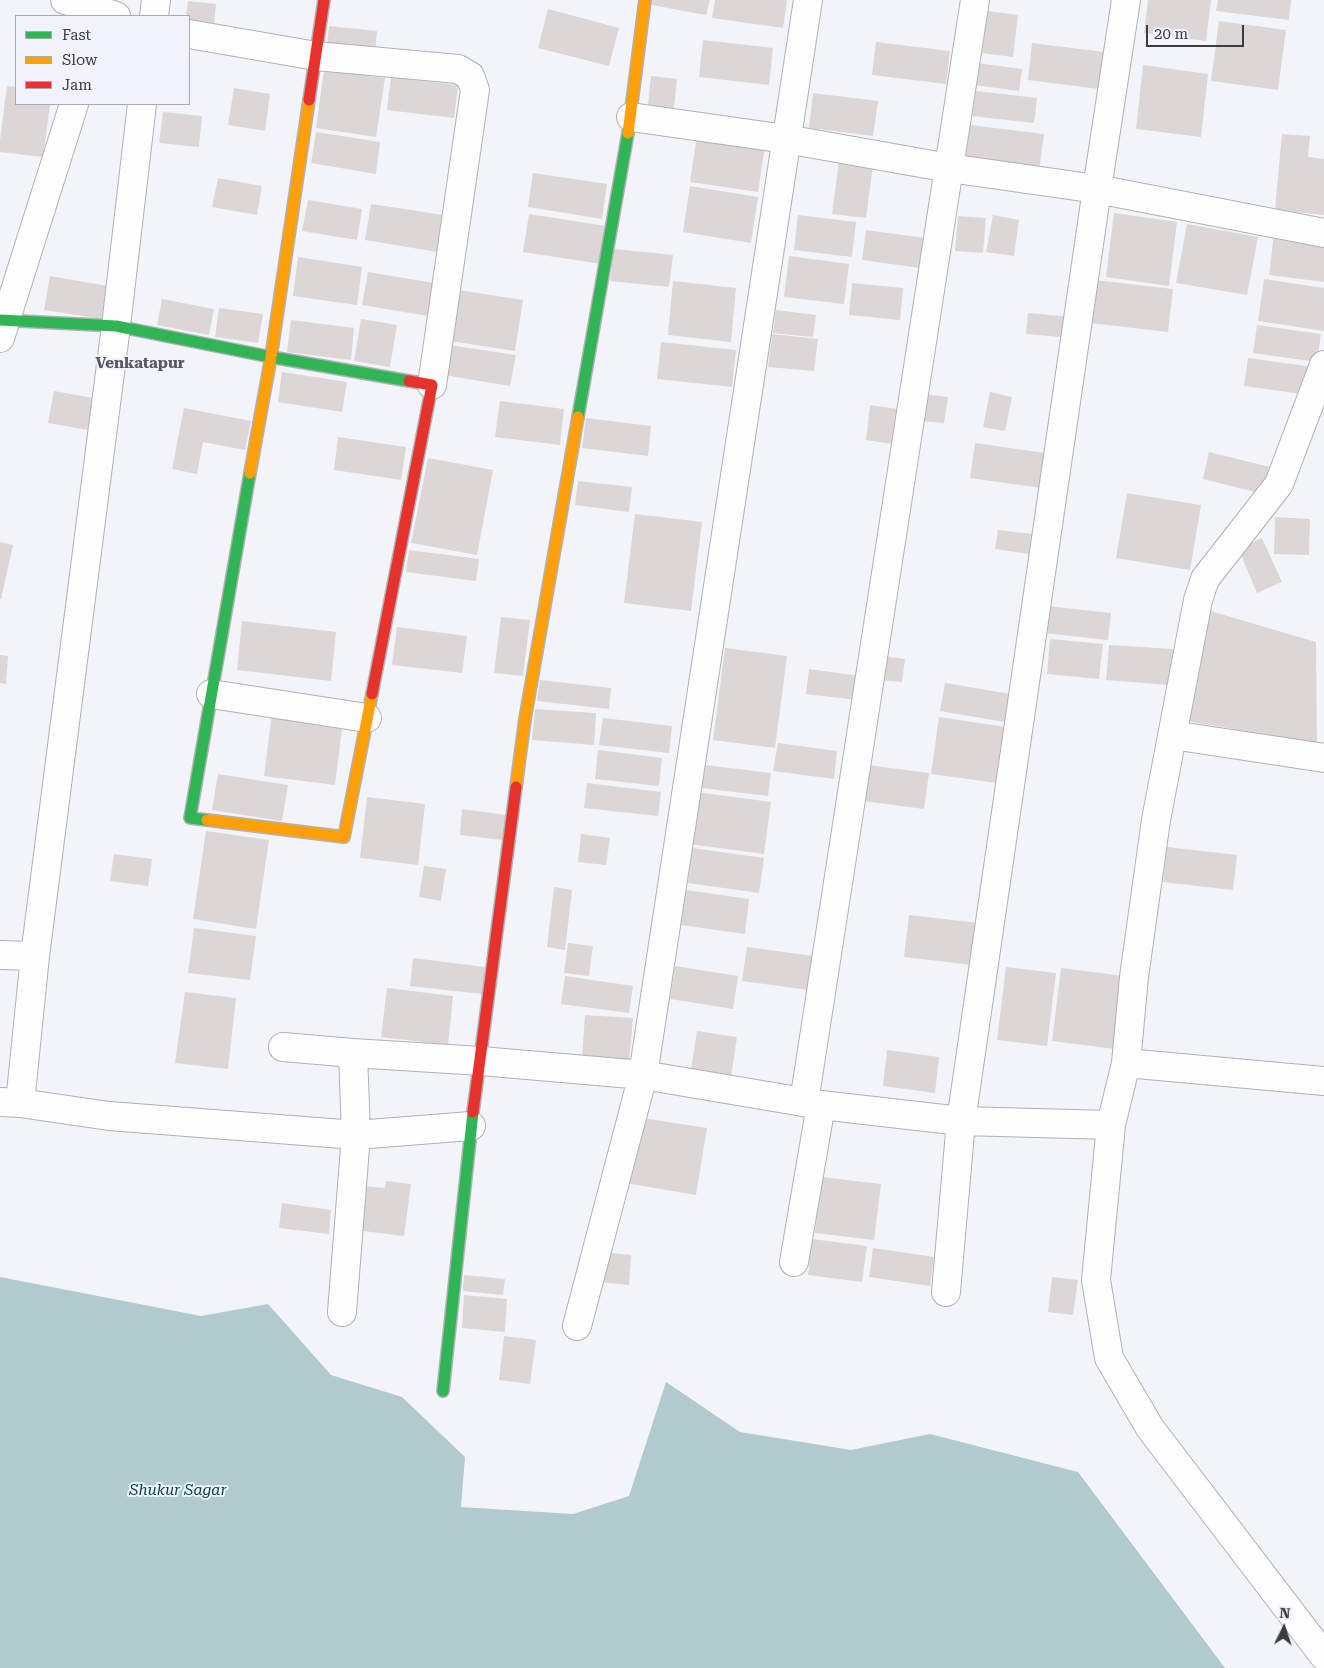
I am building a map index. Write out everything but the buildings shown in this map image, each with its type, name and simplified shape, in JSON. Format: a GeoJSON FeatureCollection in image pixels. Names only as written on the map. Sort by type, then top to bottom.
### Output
{"type":"FeatureCollection","features":[{"type":"Feature","properties":{"kind":"street"},"geometry":{"type":"LineString","coordinates":[[65,0],[106,15]]}},
{"type":"Feature","properties":{"kind":"street"},"geometry":{"type":"LineString","coordinates":[[154,15],[156,0]]}},
{"type":"Feature","properties":{"kind":"street"},"geometry":{"type":"LineString","coordinates":[[190,34],[316,56],[458,69],[470,76],[475,90],[432,385],[344,837],[190,818],[271,357],[316,56],[324,0]]}},
{"type":"Feature","properties":{"kind":"street"},"geometry":{"type":"LineString","coordinates":[[443,1391],[471,1126],[481,1061],[524,719],[631,117],[645,0]]}},
{"type":"Feature","properties":{"kind":"street"},"geometry":{"type":"LineString","coordinates":[[577,1326],[643,1075],[808,0]]}},
{"type":"Feature","properties":{"kind":"street"},"geometry":{"type":"LineString","coordinates":[[794,1262],[812,1103],[948,168],[976,0]]}},
{"type":"Feature","properties":{"kind":"street"},"geometry":{"type":"LineString","coordinates":[[946,1292],[961,1121],[1096,189],[1126,0]]}},
{"type":"Feature","properties":{"kind":"street"},"geometry":{"type":"LineString","coordinates":[[74,105],[2,326],[116,326],[271,357],[432,385]]}},
{"type":"Feature","properties":{"kind":"street"},"geometry":{"type":"LineString","coordinates":[[142,105],[116,326],[35,956],[10,1103],[109,1116],[356,1135],[471,1126]]}},
{"type":"Feature","properties":{"kind":"street"},"geometry":{"type":"LineString","coordinates":[[631,117],[786,140],[948,168],[1096,189],[1324,233]]}},
{"type":"Feature","properties":{"kind":"street"},"geometry":{"type":"LineString","coordinates":[[1324,365],[1279,484],[1205,579],[1198,600],[1156,820],[1134,977],[1126,1063],[1111,1125],[1096,1280],[1108,1358],[1150,1428],[1324,1656]]}},
{"type":"Feature","properties":{"kind":"street"},"geometry":{"type":"LineString","coordinates":[[211,694],[367,718]]}},
{"type":"Feature","properties":{"kind":"street"},"geometry":{"type":"LineString","coordinates":[[1172,735],[1324,758]]}},
{"type":"Feature","properties":{"kind":"street"},"geometry":{"type":"LineString","coordinates":[[0,955],[35,956]]}},
{"type":"Feature","properties":{"kind":"street"},"geometry":{"type":"LineString","coordinates":[[283,1047],[643,1075],[812,1103],[961,1121],[1111,1125]]}},
{"type":"Feature","properties":{"kind":"street"},"geometry":{"type":"LineString","coordinates":[[342,1312],[356,1135],[353,1053]]}},
{"type":"Feature","properties":{"kind":"street"},"geometry":{"type":"LineString","coordinates":[[1126,1063],[1324,1081]]}},
{"type":"Feature","properties":{"kind":"water","name":"Shukur Sagar"},"geometry":{"type":"Polygon","coordinates":[[[0,1277],[201,1316],[268,1304],[331,1375],[402,1397],[465,1457],[461,1507],[573,1514],[629,1496],[666,1382],[740,1432],[851,1450],[930,1434],[1078,1472],[1225,1668],[0,1668],[0,1277]]]}},
{"type":"Feature","properties":{"kind":"traffic: fast"},"geometry":{"type":"LineString","coordinates":[[578,417],[628,133]]}},
{"type":"Feature","properties":{"kind":"traffic: fast"},"geometry":{"type":"LineString","coordinates":[[0,320],[116,326],[271,357],[409,381]]}},
{"type":"Feature","properties":{"kind":"traffic: fast"},"geometry":{"type":"LineString","coordinates":[[207,820],[190,818],[250,473]]}},
{"type":"Feature","properties":{"kind":"traffic: fast"},"geometry":{"type":"LineString","coordinates":[[443,1391],[473,1112]]}},
{"type":"Feature","properties":{"kind":"traffic: slow"},"geometry":{"type":"LineString","coordinates":[[628,133],[645,0]]}},
{"type":"Feature","properties":{"kind":"traffic: slow"},"geometry":{"type":"LineString","coordinates":[[250,473],[271,357],[309,100]]}},
{"type":"Feature","properties":{"kind":"traffic: slow"},"geometry":{"type":"LineString","coordinates":[[516,787],[525,719],[578,417]]}},
{"type":"Feature","properties":{"kind":"traffic: slow"},"geometry":{"type":"LineString","coordinates":[[207,820],[344,837],[372,694]]}},
{"type":"Feature","properties":{"kind":"traffic: jam"},"geometry":{"type":"LineString","coordinates":[[309,100],[324,0]]}},
{"type":"Feature","properties":{"kind":"traffic: jam"},"geometry":{"type":"LineString","coordinates":[[372,694],[432,385],[409,381]]}},
{"type":"Feature","properties":{"kind":"traffic: jam"},"geometry":{"type":"LineString","coordinates":[[473,1112],[516,787]]}},
{"type":"Feature","properties":{"kind":"district","name":"Venkatapur"},"geometry":{"type":"Point","coordinates":[140,364]}}]}
